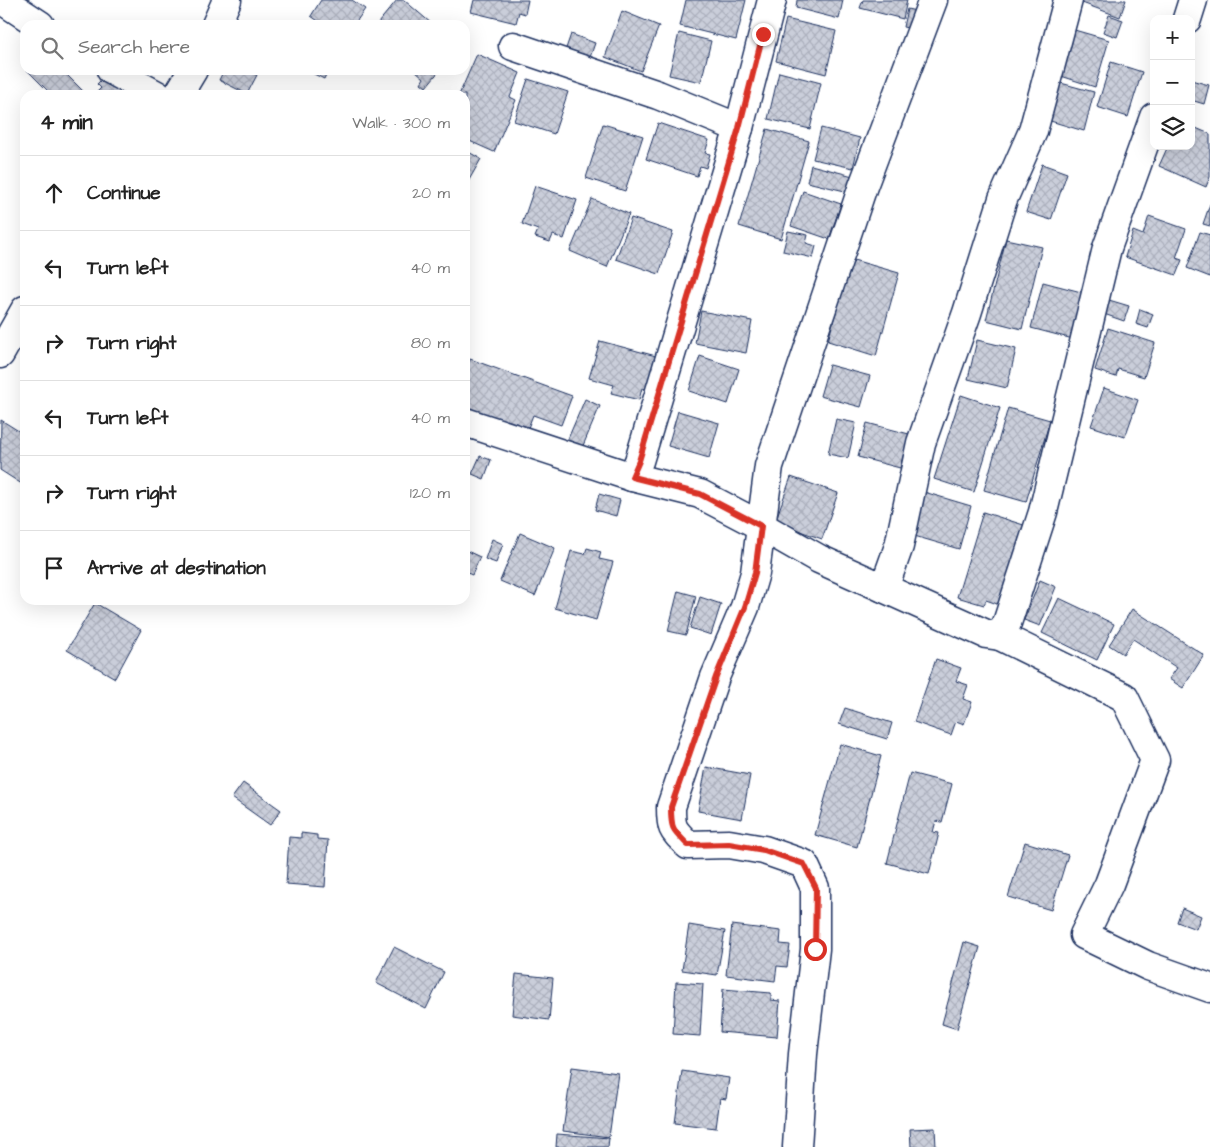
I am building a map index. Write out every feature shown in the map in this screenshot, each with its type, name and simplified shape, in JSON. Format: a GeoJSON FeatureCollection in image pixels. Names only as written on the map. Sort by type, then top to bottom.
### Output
{"type":"FeatureCollection","features":[{"type":"Feature","properties":{"kind":"street"},"geometry":{"type":"LineString","coordinates":[[2,0],[32,20]]}},
{"type":"Feature","properties":{"kind":"street"},"geometry":{"type":"LineString","coordinates":[[218,20],[227,0]]}},
{"type":"Feature","properties":{"kind":"street"},"geometry":{"type":"LineString","coordinates":[[632,477],[639,461],[739,128],[772,0]]}},
{"type":"Feature","properties":{"kind":"street"},"geometry":{"type":"LineString","coordinates":[[797,1147],[803,1054],[815,949],[816,888],[804,864],[764,850],[729,844],[688,845],[676,834],[671,826],[671,807],[716,677],[745,607],[755,573],[770,466],[862,186],[934,0]]}},
{"type":"Feature","properties":{"kind":"street"},"geometry":{"type":"LineString","coordinates":[[884,588],[899,546],[921,443],[967,313],[1003,199],[1033,131],[1068,0]]}},
{"type":"Feature","properties":{"kind":"street"},"geometry":{"type":"LineString","coordinates":[[1188,15],[1192,0]]}},
{"type":"Feature","properties":{"kind":"street"},"geometry":{"type":"LineString","coordinates":[[513,46],[658,94],[739,128]]}},
{"type":"Feature","properties":{"kind":"street"},"geometry":{"type":"LineString","coordinates":[[119,75],[148,90]]}},
{"type":"Feature","properties":{"kind":"street"},"geometry":{"type":"LineString","coordinates":[[181,90],[190,75]]}},
{"type":"Feature","properties":{"kind":"street"},"geometry":{"type":"LineString","coordinates":[[1000,636],[1007,623],[1043,512],[1107,248],[1150,128]]}},
{"type":"Feature","properties":{"kind":"street"},"geometry":{"type":"LineString","coordinates":[[0,354],[20,319]]}},
{"type":"Feature","properties":{"kind":"street"},"geometry":{"type":"LineString","coordinates":[[470,424],[632,477],[700,494],[818,559],[986,634],[1000,636],[1124,697],[1155,760],[1109,884],[1084,935],[1148,966],[1210,988]]}},
{"type":"Feature","properties":{"kind":"building"},"geometry":{"type":"Polygon","coordinates":[[[321,0],[352,0],[365,9],[357,20],[317,20],[311,16],[321,0]]]}},
{"type":"Feature","properties":{"kind":"building"},"geometry":{"type":"Polygon","coordinates":[[[397,0],[404,0],[427,20],[380,20],[397,0]]]}},
{"type":"Feature","properties":{"kind":"building"},"geometry":{"type":"Polygon","coordinates":[[[474,0],[528,0],[525,14],[519,12],[516,23],[471,12],[474,0]]]}},
{"type":"Feature","properties":{"kind":"building"},"geometry":{"type":"Polygon","coordinates":[[[686,0],[746,0],[736,40],[680,26],[686,0]]]}},
{"type":"Feature","properties":{"kind":"building"},"geometry":{"type":"Polygon","coordinates":[[[797,0],[843,0],[839,19],[796,8],[797,0]]]}},
{"type":"Feature","properties":{"kind":"building"},"geometry":{"type":"Polygon","coordinates":[[[863,0],[907,0],[903,19],[860,8],[863,0]]]}},
{"type":"Feature","properties":{"kind":"building"},"geometry":{"type":"Polygon","coordinates":[[[1074,0],[1126,0],[1120,17],[1074,0]]]}},
{"type":"Feature","properties":{"kind":"building"},"geometry":{"type":"Polygon","coordinates":[[[907,9],[921,12],[917,30],[903,27],[907,9]]]}},
{"type":"Feature","properties":{"kind":"building"},"geometry":{"type":"Polygon","coordinates":[[[622,11],[659,26],[641,71],[605,57],[622,11]]]}},
{"type":"Feature","properties":{"kind":"building"},"geometry":{"type":"Polygon","coordinates":[[[1109,15],[1123,20],[1117,37],[1103,32],[1109,15]]]}},
{"type":"Feature","properties":{"kind":"building"},"geometry":{"type":"Polygon","coordinates":[[[786,19],[836,31],[826,74],[776,61],[786,19]]]}},
{"type":"Feature","properties":{"kind":"building"},"geometry":{"type":"Polygon","coordinates":[[[1071,29],[1109,40],[1095,87],[1058,75],[1071,29]]]}},
{"type":"Feature","properties":{"kind":"building"},"geometry":{"type":"Polygon","coordinates":[[[679,33],[711,41],[701,82],[669,75],[679,33]]]}},
{"type":"Feature","properties":{"kind":"building"},"geometry":{"type":"Polygon","coordinates":[[[571,34],[595,43],[586,69],[562,60],[571,34]]]}},
{"type":"Feature","properties":{"kind":"building"},"geometry":{"type":"Polygon","coordinates":[[[477,54],[520,73],[510,97],[516,100],[494,152],[470,141],[470,90],[461,90],[468,75],[470,75],[470,70],[477,54]]]}},
{"type":"Feature","properties":{"kind":"building"},"geometry":{"type":"Polygon","coordinates":[[[1111,62],[1142,72],[1128,117],[1097,107],[1111,62]]]}},
{"type":"Feature","properties":{"kind":"building"},"geometry":{"type":"Polygon","coordinates":[[[779,72],[821,83],[810,129],[768,119],[779,72]]]}},
{"type":"Feature","properties":{"kind":"building"},"geometry":{"type":"Polygon","coordinates":[[[32,75],[67,75],[82,90],[47,90],[32,75]]]}},
{"type":"Feature","properties":{"kind":"building"},"geometry":{"type":"Polygon","coordinates":[[[222,75],[257,75],[249,90],[239,90],[219,80],[222,75]]]}},
{"type":"Feature","properties":{"kind":"building"},"geometry":{"type":"Polygon","coordinates":[[[316,75],[326,75],[324,79],[316,75]]]}},
{"type":"Feature","properties":{"kind":"building"},"geometry":{"type":"Polygon","coordinates":[[[421,75],[436,75],[426,87],[421,83],[424,78],[421,75]]]}},
{"type":"Feature","properties":{"kind":"building"},"geometry":{"type":"Polygon","coordinates":[[[105,76],[120,90],[99,90],[101,88],[97,84],[105,76]]]}},
{"type":"Feature","properties":{"kind":"building"},"geometry":{"type":"Polygon","coordinates":[[[528,79],[568,92],[554,134],[514,121],[528,79]]]}},
{"type":"Feature","properties":{"kind":"building"},"geometry":{"type":"Polygon","coordinates":[[[1195,81],[1209,85],[1204,104],[1195,101],[1195,81]]]}},
{"type":"Feature","properties":{"kind":"building"},"geometry":{"type":"Polygon","coordinates":[[[1057,82],[1094,92],[1084,131],[1047,120],[1057,82]]]}},
{"type":"Feature","properties":{"kind":"building"},"geometry":{"type":"Polygon","coordinates":[[[658,123],[709,140],[705,153],[710,154],[706,168],[700,166],[697,176],[646,159],[658,123]]]}},
{"type":"Feature","properties":{"kind":"building"},"geometry":{"type":"Polygon","coordinates":[[[603,124],[643,136],[625,191],[586,178],[603,124]]]}},
{"type":"Feature","properties":{"kind":"building"},"geometry":{"type":"Polygon","coordinates":[[[821,128],[860,138],[853,168],[813,159],[821,128]]]}},
{"type":"Feature","properties":{"kind":"building"},"geometry":{"type":"Polygon","coordinates":[[[1195,128],[1210,134],[1210,177],[1206,187],[1159,166],[1166,150],[1195,150],[1195,128]]]}},
{"type":"Feature","properties":{"kind":"building"},"geometry":{"type":"Polygon","coordinates":[[[767,129],[809,141],[781,239],[739,226],[767,129]]]}},
{"type":"Feature","properties":{"kind":"building"},"geometry":{"type":"Polygon","coordinates":[[[470,153],[481,159],[470,178],[470,153]]]}},
{"type":"Feature","properties":{"kind":"building"},"geometry":{"type":"Polygon","coordinates":[[[1042,164],[1067,173],[1051,220],[1026,212],[1042,164]]]}},
{"type":"Feature","properties":{"kind":"building"},"geometry":{"type":"Polygon","coordinates":[[[811,165],[853,176],[849,192],[807,182],[811,165]]]}},
{"type":"Feature","properties":{"kind":"building"},"geometry":{"type":"Polygon","coordinates":[[[535,186],[577,200],[564,239],[553,235],[550,242],[535,237],[538,230],[522,224],[535,186]]]}},
{"type":"Feature","properties":{"kind":"building"},"geometry":{"type":"Polygon","coordinates":[[[803,191],[841,204],[829,239],[791,226],[803,191]]]}},
{"type":"Feature","properties":{"kind":"building"},"geometry":{"type":"Polygon","coordinates":[[[592,199],[629,214],[607,267],[570,251],[592,199]]]}},
{"type":"Feature","properties":{"kind":"building"},"geometry":{"type":"Polygon","coordinates":[[[1210,204],[1210,226],[1203,224],[1210,204]]]}},
{"type":"Feature","properties":{"kind":"building"},"geometry":{"type":"Polygon","coordinates":[[[1149,216],[1186,229],[1176,258],[1182,260],[1176,275],[1125,257],[1133,231],[1143,235],[1149,216]]]}},
{"type":"Feature","properties":{"kind":"building"},"geometry":{"type":"Polygon","coordinates":[[[631,218],[673,232],[659,274],[616,259],[631,218]]]}},
{"type":"Feature","properties":{"kind":"building"},"geometry":{"type":"Polygon","coordinates":[[[788,231],[808,235],[806,243],[816,246],[813,258],[783,251],[788,231]]]}},
{"type":"Feature","properties":{"kind":"building"},"geometry":{"type":"Polygon","coordinates":[[[1200,232],[1210,235],[1210,277],[1187,268],[1200,232]]]}},
{"type":"Feature","properties":{"kind":"building"},"geometry":{"type":"Polygon","coordinates":[[[1006,239],[1042,247],[1022,329],[986,320],[1006,239]]]}},
{"type":"Feature","properties":{"kind":"building"},"geometry":{"type":"Polygon","coordinates":[[[850,259],[899,273],[876,356],[828,341],[850,259]]]}},
{"type":"Feature","properties":{"kind":"building"},"geometry":{"type":"Polygon","coordinates":[[[1043,282],[1085,293],[1073,339],[1031,328],[1043,282]]]}},
{"type":"Feature","properties":{"kind":"building"},"geometry":{"type":"Polygon","coordinates":[[[1109,300],[1129,306],[1124,321],[1104,314],[1109,300]]]}},
{"type":"Feature","properties":{"kind":"building"},"geometry":{"type":"Polygon","coordinates":[[[1140,309],[1153,314],[1148,328],[1136,324],[1140,309]]]}},
{"type":"Feature","properties":{"kind":"building"},"geometry":{"type":"Polygon","coordinates":[[[701,311],[752,321],[746,353],[695,343],[701,311]]]}},
{"type":"Feature","properties":{"kind":"building"},"geometry":{"type":"Polygon","coordinates":[[[1108,328],[1155,343],[1144,377],[1118,369],[1116,377],[1095,370],[1108,328]]]}},
{"type":"Feature","properties":{"kind":"building"},"geometry":{"type":"Polygon","coordinates":[[[977,340],[1016,349],[1007,388],[968,379],[977,340]]]}},
{"type":"Feature","properties":{"kind":"building"},"geometry":{"type":"Polygon","coordinates":[[[600,341],[656,356],[652,368],[655,369],[650,390],[642,388],[639,400],[611,393],[614,385],[589,378],[600,341]]]}},
{"type":"Feature","properties":{"kind":"building"},"geometry":{"type":"Polygon","coordinates":[[[700,356],[739,369],[728,404],[689,391],[700,356]]]}},
{"type":"Feature","properties":{"kind":"building"},"geometry":{"type":"Polygon","coordinates":[[[470,359],[572,396],[561,425],[533,415],[526,433],[470,413],[470,359]]]}},
{"type":"Feature","properties":{"kind":"building"},"geometry":{"type":"Polygon","coordinates":[[[829,365],[870,376],[861,407],[820,396],[829,365]]]}},
{"type":"Feature","properties":{"kind":"building"},"geometry":{"type":"Polygon","coordinates":[[[1104,388],[1138,400],[1125,437],[1091,426],[1104,388]]]}},
{"type":"Feature","properties":{"kind":"building"},"geometry":{"type":"Polygon","coordinates":[[[961,395],[1000,408],[974,492],[934,479],[961,395]]]}},
{"type":"Feature","properties":{"kind":"building"},"geometry":{"type":"Polygon","coordinates":[[[585,399],[600,406],[582,448],[567,441],[585,399]]]}},
{"type":"Feature","properties":{"kind":"building"},"geometry":{"type":"Polygon","coordinates":[[[1008,408],[1050,420],[1026,502],[984,490],[1008,408]]]}},
{"type":"Feature","properties":{"kind":"building"},"geometry":{"type":"Polygon","coordinates":[[[678,411],[719,423],[709,458],[668,446],[678,411]]]}},
{"type":"Feature","properties":{"kind":"building"},"geometry":{"type":"Polygon","coordinates":[[[836,419],[856,423],[848,458],[828,454],[836,419]]]}},
{"type":"Feature","properties":{"kind":"building"},"geometry":{"type":"Polygon","coordinates":[[[1,420],[20,432],[20,483],[0,470],[1,420]]]}},
{"type":"Feature","properties":{"kind":"building"},"geometry":{"type":"Polygon","coordinates":[[[867,423],[909,434],[900,468],[858,457],[867,423]]]}},
{"type":"Feature","properties":{"kind":"building"},"geometry":{"type":"Polygon","coordinates":[[[480,456],[491,460],[484,479],[472,474],[480,456]]]}},
{"type":"Feature","properties":{"kind":"building"},"geometry":{"type":"Polygon","coordinates":[[[791,477],[838,493],[822,539],[775,522],[791,477]]]}},
{"type":"Feature","properties":{"kind":"building"},"geometry":{"type":"Polygon","coordinates":[[[924,492],[971,506],[959,549],[911,535],[924,492]]]}},
{"type":"Feature","properties":{"kind":"building"},"geometry":{"type":"Polygon","coordinates":[[[599,494],[620,500],[616,516],[595,510],[599,494]]]}},
{"type":"Feature","properties":{"kind":"building"},"geometry":{"type":"Polygon","coordinates":[[[983,512],[1033,528],[1000,605],[986,600],[984,605],[957,597],[983,512]]]}},
{"type":"Feature","properties":{"kind":"building"},"geometry":{"type":"Polygon","coordinates":[[[520,533],[555,548],[535,596],[500,581],[520,533]]]}},
{"type":"Feature","properties":{"kind":"building"},"geometry":{"type":"Polygon","coordinates":[[[492,539],[503,544],[496,563],[485,559],[492,539]]]}},
{"type":"Feature","properties":{"kind":"building"},"geometry":{"type":"Polygon","coordinates":[[[587,548],[601,552],[599,559],[613,562],[596,620],[555,608],[571,551],[585,554],[587,548]]]}},
{"type":"Feature","properties":{"kind":"building"},"geometry":{"type":"Polygon","coordinates":[[[470,552],[480,557],[472,575],[470,574],[470,552]]]}},
{"type":"Feature","properties":{"kind":"building"},"geometry":{"type":"Polygon","coordinates":[[[1040,580],[1056,587],[1040,626],[1024,620],[1040,580]]]}},
{"type":"Feature","properties":{"kind":"building"},"geometry":{"type":"Polygon","coordinates":[[[678,591],[696,596],[686,635],[668,631],[678,591]]]}},
{"type":"Feature","properties":{"kind":"building"},"geometry":{"type":"Polygon","coordinates":[[[700,597],[721,604],[711,635],[690,628],[700,597]]]}},
{"type":"Feature","properties":{"kind":"building"},"geometry":{"type":"Polygon","coordinates":[[[1059,598],[1114,624],[1097,660],[1042,633],[1059,598]]]}},
{"type":"Feature","properties":{"kind":"building"},"geometry":{"type":"Polygon","coordinates":[[[94,605],[98,605],[141,630],[115,678],[67,650],[94,605]]]}},
{"type":"Feature","properties":{"kind":"building"},"geometry":{"type":"Polygon","coordinates":[[[1132,609],[1204,655],[1183,688],[1169,679],[1177,668],[1133,639],[1123,654],[1109,645],[1132,609]]]}},
{"type":"Feature","properties":{"kind":"building"},"geometry":{"type":"Polygon","coordinates":[[[936,659],[961,668],[956,681],[968,685],[963,699],[972,702],[964,724],[956,721],[951,735],[914,722],[936,659]]]}},
{"type":"Feature","properties":{"kind":"building"},"geometry":{"type":"Polygon","coordinates":[[[845,708],[892,723],[887,739],[839,724],[845,708]]]}},
{"type":"Feature","properties":{"kind":"building"},"geometry":{"type":"Polygon","coordinates":[[[840,744],[881,756],[857,847],[815,835],[840,744]]]}},
{"type":"Feature","properties":{"kind":"building"},"geometry":{"type":"Polygon","coordinates":[[[706,767],[750,775],[742,819],[698,811],[706,767]]]}},
{"type":"Feature","properties":{"kind":"building"},"geometry":{"type":"Polygon","coordinates":[[[910,773],[952,784],[942,822],[936,821],[933,832],[939,833],[929,874],[887,863],[910,773]]]}},
{"type":"Feature","properties":{"kind":"building"},"geometry":{"type":"Polygon","coordinates":[[[243,783],[281,810],[270,825],[232,798],[243,783]]]}},
{"type":"Feature","properties":{"kind":"building"},"geometry":{"type":"Polygon","coordinates":[[[301,833],[317,835],[317,839],[328,840],[325,887],[286,884],[289,837],[301,838],[301,833]]]}},
{"type":"Feature","properties":{"kind":"building"},"geometry":{"type":"Polygon","coordinates":[[[1025,842],[1068,855],[1051,910],[1008,897],[1025,842]]]}},
{"type":"Feature","properties":{"kind":"building"},"geometry":{"type":"Polygon","coordinates":[[[1182,908],[1201,916],[1196,929],[1177,922],[1182,908]]]}},
{"type":"Feature","properties":{"kind":"building"},"geometry":{"type":"Polygon","coordinates":[[[689,925],[725,931],[717,975],[682,970],[689,925]]]}},
{"type":"Feature","properties":{"kind":"building"},"geometry":{"type":"Polygon","coordinates":[[[732,925],[781,931],[780,944],[790,945],[787,967],[777,966],[775,981],[726,975],[732,925]]]}},
{"type":"Feature","properties":{"kind":"building"},"geometry":{"type":"Polygon","coordinates":[[[964,942],[980,947],[957,1029],[942,1024],[964,942]]]}},
{"type":"Feature","properties":{"kind":"building"},"geometry":{"type":"Polygon","coordinates":[[[394,947],[444,972],[426,1009],[376,983],[394,947]]]}},
{"type":"Feature","properties":{"kind":"building"},"geometry":{"type":"Polygon","coordinates":[[[516,974],[553,978],[549,1020],[512,1015],[516,974]]]}},
{"type":"Feature","properties":{"kind":"building"},"geometry":{"type":"Polygon","coordinates":[[[676,982],[703,984],[700,1036],[673,1034],[676,982]]]}},
{"type":"Feature","properties":{"kind":"building"},"geometry":{"type":"Polygon","coordinates":[[[723,989],[771,993],[771,1000],[780,1001],[777,1037],[720,1032],[723,989]]]}},
{"type":"Feature","properties":{"kind":"building"},"geometry":{"type":"Polygon","coordinates":[[[572,1067],[618,1073],[609,1137],[563,1131],[572,1067]]]}},
{"type":"Feature","properties":{"kind":"building"},"geometry":{"type":"Polygon","coordinates":[[[682,1071],[729,1078],[726,1099],[720,1098],[716,1128],[675,1123],[682,1071]]]}},
{"type":"Feature","properties":{"kind":"building"},"geometry":{"type":"Polygon","coordinates":[[[935,1128],[936,1147],[911,1147],[910,1129],[935,1128]]]}},
{"type":"Feature","properties":{"kind":"building"},"geometry":{"type":"Polygon","coordinates":[[[557,1134],[609,1138],[608,1147],[556,1147],[557,1134]]]}},
{"type":"Feature","properties":{"kind":"route"},"geometry":{"type":"LineString","coordinates":[[763,34],[739,128],[639,461],[632,477],[700,494],[761,526],[755,573],[745,607],[716,677],[671,807],[671,826],[676,834],[688,845],[729,844],[764,850],[804,864],[816,888],[815,949]]}}]}
